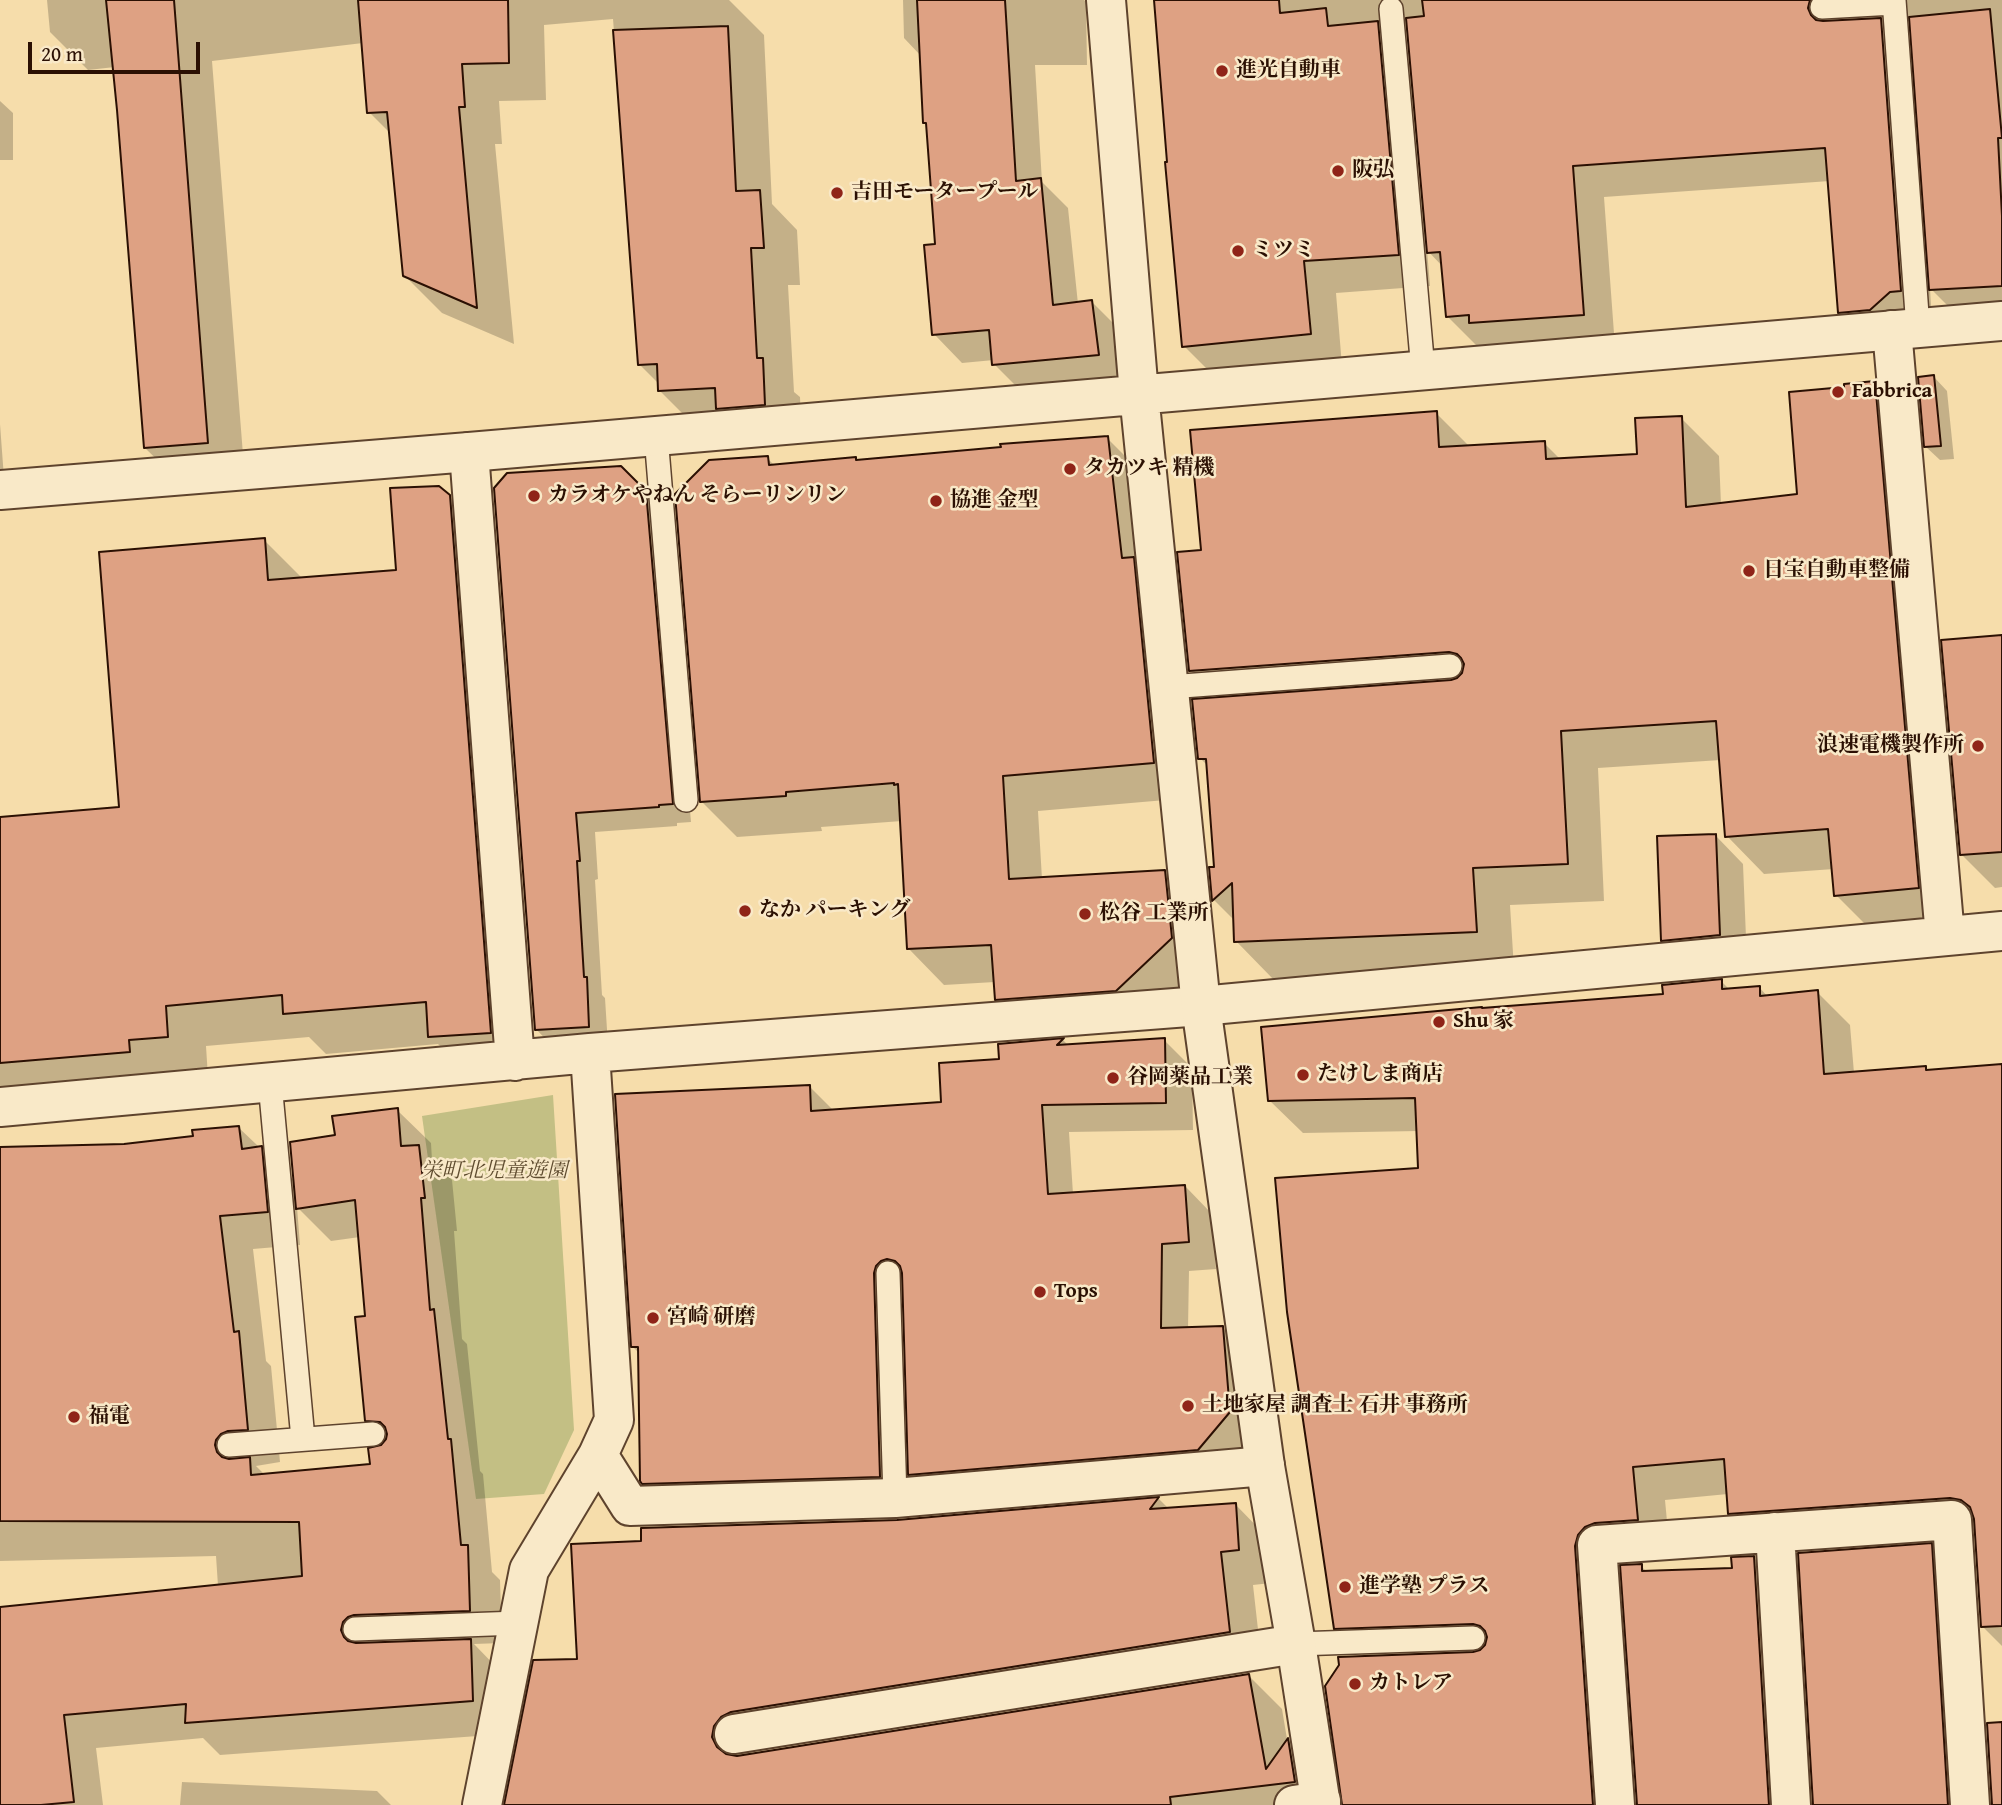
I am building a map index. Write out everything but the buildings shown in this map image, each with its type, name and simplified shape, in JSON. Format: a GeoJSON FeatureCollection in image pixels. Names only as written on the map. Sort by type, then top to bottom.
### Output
{"type":"FeatureCollection","features":[{"type":"Feature","properties":{"kind":"street"},"geometry":{"type":"LineString","coordinates":[[1106,0],[1139,394],[1201,1006],[1265,1466],[1296,1644],[1312,1804]]}},
{"type":"Feature","properties":{"kind":"street"},"geometry":{"type":"LineString","coordinates":[[0,491],[2002,321]]}},
{"type":"Feature","properties":{"kind":"street"},"geometry":{"type":"LineString","coordinates":[[1905,329],[1944,936]]}},
{"type":"Feature","properties":{"kind":"street"},"geometry":{"type":"LineString","coordinates":[[469,452],[515,1061]]}},
{"type":"Feature","properties":{"kind":"street"},"geometry":{"type":"LineString","coordinates":[[0,1107],[590,1053],[1201,1006],[2002,931]]}},
{"type":"Feature","properties":{"kind":"street"},"geometry":{"type":"LineString","coordinates":[[482,1805],[529,1570],[598,1455],[614,1420],[590,1053]]}},
{"type":"Feature","properties":{"kind":"street"},"geometry":{"type":"LineString","coordinates":[[598,1455],[630,1506],[895,1498],[1265,1466]]}},
{"type":"Feature","properties":{"kind":"street"},"geometry":{"type":"LineString","coordinates":[[1615,1805],[1597,1545],[1952,1520],[1970,1805]]}},
{"type":"Feature","properties":{"kind":"street"},"geometry":{"type":"LineString","coordinates":[[1774,1532],[1791,1805]]}},
{"type":"Feature","properties":{"kind":"street"},"geometry":{"type":"LineString","coordinates":[[734,1734],[1296,1644]]}},
{"type":"Feature","properties":{"kind":"lane"},"geometry":{"type":"LineString","coordinates":[[1822,7],[1894,1],[1905,329]]}},
{"type":"Feature","properties":{"kind":"lane"},"geometry":{"type":"LineString","coordinates":[[1391,9],[1423,370]]}},
{"type":"Feature","properties":{"kind":"lane"},"geometry":{"type":"LineString","coordinates":[[656,436],[686,800]]}},
{"type":"Feature","properties":{"kind":"lane"},"geometry":{"type":"LineString","coordinates":[[1169,687],[1450,666]]}},
{"type":"Feature","properties":{"kind":"lane"},"geometry":{"type":"LineString","coordinates":[[270,1083],[303,1439]]}},
{"type":"Feature","properties":{"kind":"lane"},"geometry":{"type":"LineString","coordinates":[[888,1273],[895,1498]]}},
{"type":"Feature","properties":{"kind":"lane"},"geometry":{"type":"LineString","coordinates":[[229,1445],[373,1434]]}},
{"type":"Feature","properties":{"kind":"lane"},"geometry":{"type":"LineString","coordinates":[[355,1629],[518,1623]]}},
{"type":"Feature","properties":{"kind":"lane"},"geometry":{"type":"LineString","coordinates":[[1296,1644],[1473,1638]]}},
{"type":"Feature","properties":{"kind":"green space","name":"栄町北児童遊園"},"geometry":{"type":"Polygon","coordinates":[[[553,1095],[574,1430],[544,1494],[476,1499],[422,1116],[553,1095]]]}},
{"type":"Feature","properties":{"kind":"place","name":"進光自動車"},"geometry":{"type":"Point","coordinates":[1222,71]}},
{"type":"Feature","properties":{"kind":"place","name":"阪弘"},"geometry":{"type":"Point","coordinates":[1338,171]}},
{"type":"Feature","properties":{"kind":"place","name":"吉田モータープール"},"geometry":{"type":"Point","coordinates":[837,193]}},
{"type":"Feature","properties":{"kind":"place","name":"ミツミ"},"geometry":{"type":"Point","coordinates":[1238,251]}},
{"type":"Feature","properties":{"kind":"place","name":"Fabbrica"},"geometry":{"type":"Point","coordinates":[1838,392]}},
{"type":"Feature","properties":{"kind":"place","name":"タカツキ 精機"},"geometry":{"type":"Point","coordinates":[1070,469]}},
{"type":"Feature","properties":{"kind":"place","name":"カラオケやねん そらーリンリン"},"geometry":{"type":"Point","coordinates":[534,496]}},
{"type":"Feature","properties":{"kind":"place","name":"協進 金型"},"geometry":{"type":"Point","coordinates":[936,501]}},
{"type":"Feature","properties":{"kind":"place","name":"日宝自動車整備"},"geometry":{"type":"Point","coordinates":[1749,571]}},
{"type":"Feature","properties":{"kind":"place","name":"浪速電機製作所"},"geometry":{"type":"Point","coordinates":[1978,746]}},
{"type":"Feature","properties":{"kind":"place","name":"なか パーキング"},"geometry":{"type":"Point","coordinates":[745,911]}},
{"type":"Feature","properties":{"kind":"place","name":"松谷 工業所"},"geometry":{"type":"Point","coordinates":[1085,914]}},
{"type":"Feature","properties":{"kind":"place","name":"Shu 家"},"geometry":{"type":"Point","coordinates":[1439,1022]}},
{"type":"Feature","properties":{"kind":"place","name":"たけしま商店"},"geometry":{"type":"Point","coordinates":[1303,1075]}},
{"type":"Feature","properties":{"kind":"place","name":"谷岡薬品工業"},"geometry":{"type":"Point","coordinates":[1113,1078]}},
{"type":"Feature","properties":{"kind":"place","name":"Tops"},"geometry":{"type":"Point","coordinates":[1040,1292]}},
{"type":"Feature","properties":{"kind":"place","name":"宮崎 研磨"},"geometry":{"type":"Point","coordinates":[653,1318]}},
{"type":"Feature","properties":{"kind":"place","name":"土地家屋 調査士 石井 事務所"},"geometry":{"type":"Point","coordinates":[1188,1406]}},
{"type":"Feature","properties":{"kind":"place","name":"福電"},"geometry":{"type":"Point","coordinates":[74,1417]}},
{"type":"Feature","properties":{"kind":"place","name":"進学塾 プラス"},"geometry":{"type":"Point","coordinates":[1345,1587]}},
{"type":"Feature","properties":{"kind":"place","name":"カトレア"},"geometry":{"type":"Point","coordinates":[1355,1684]}}]}
